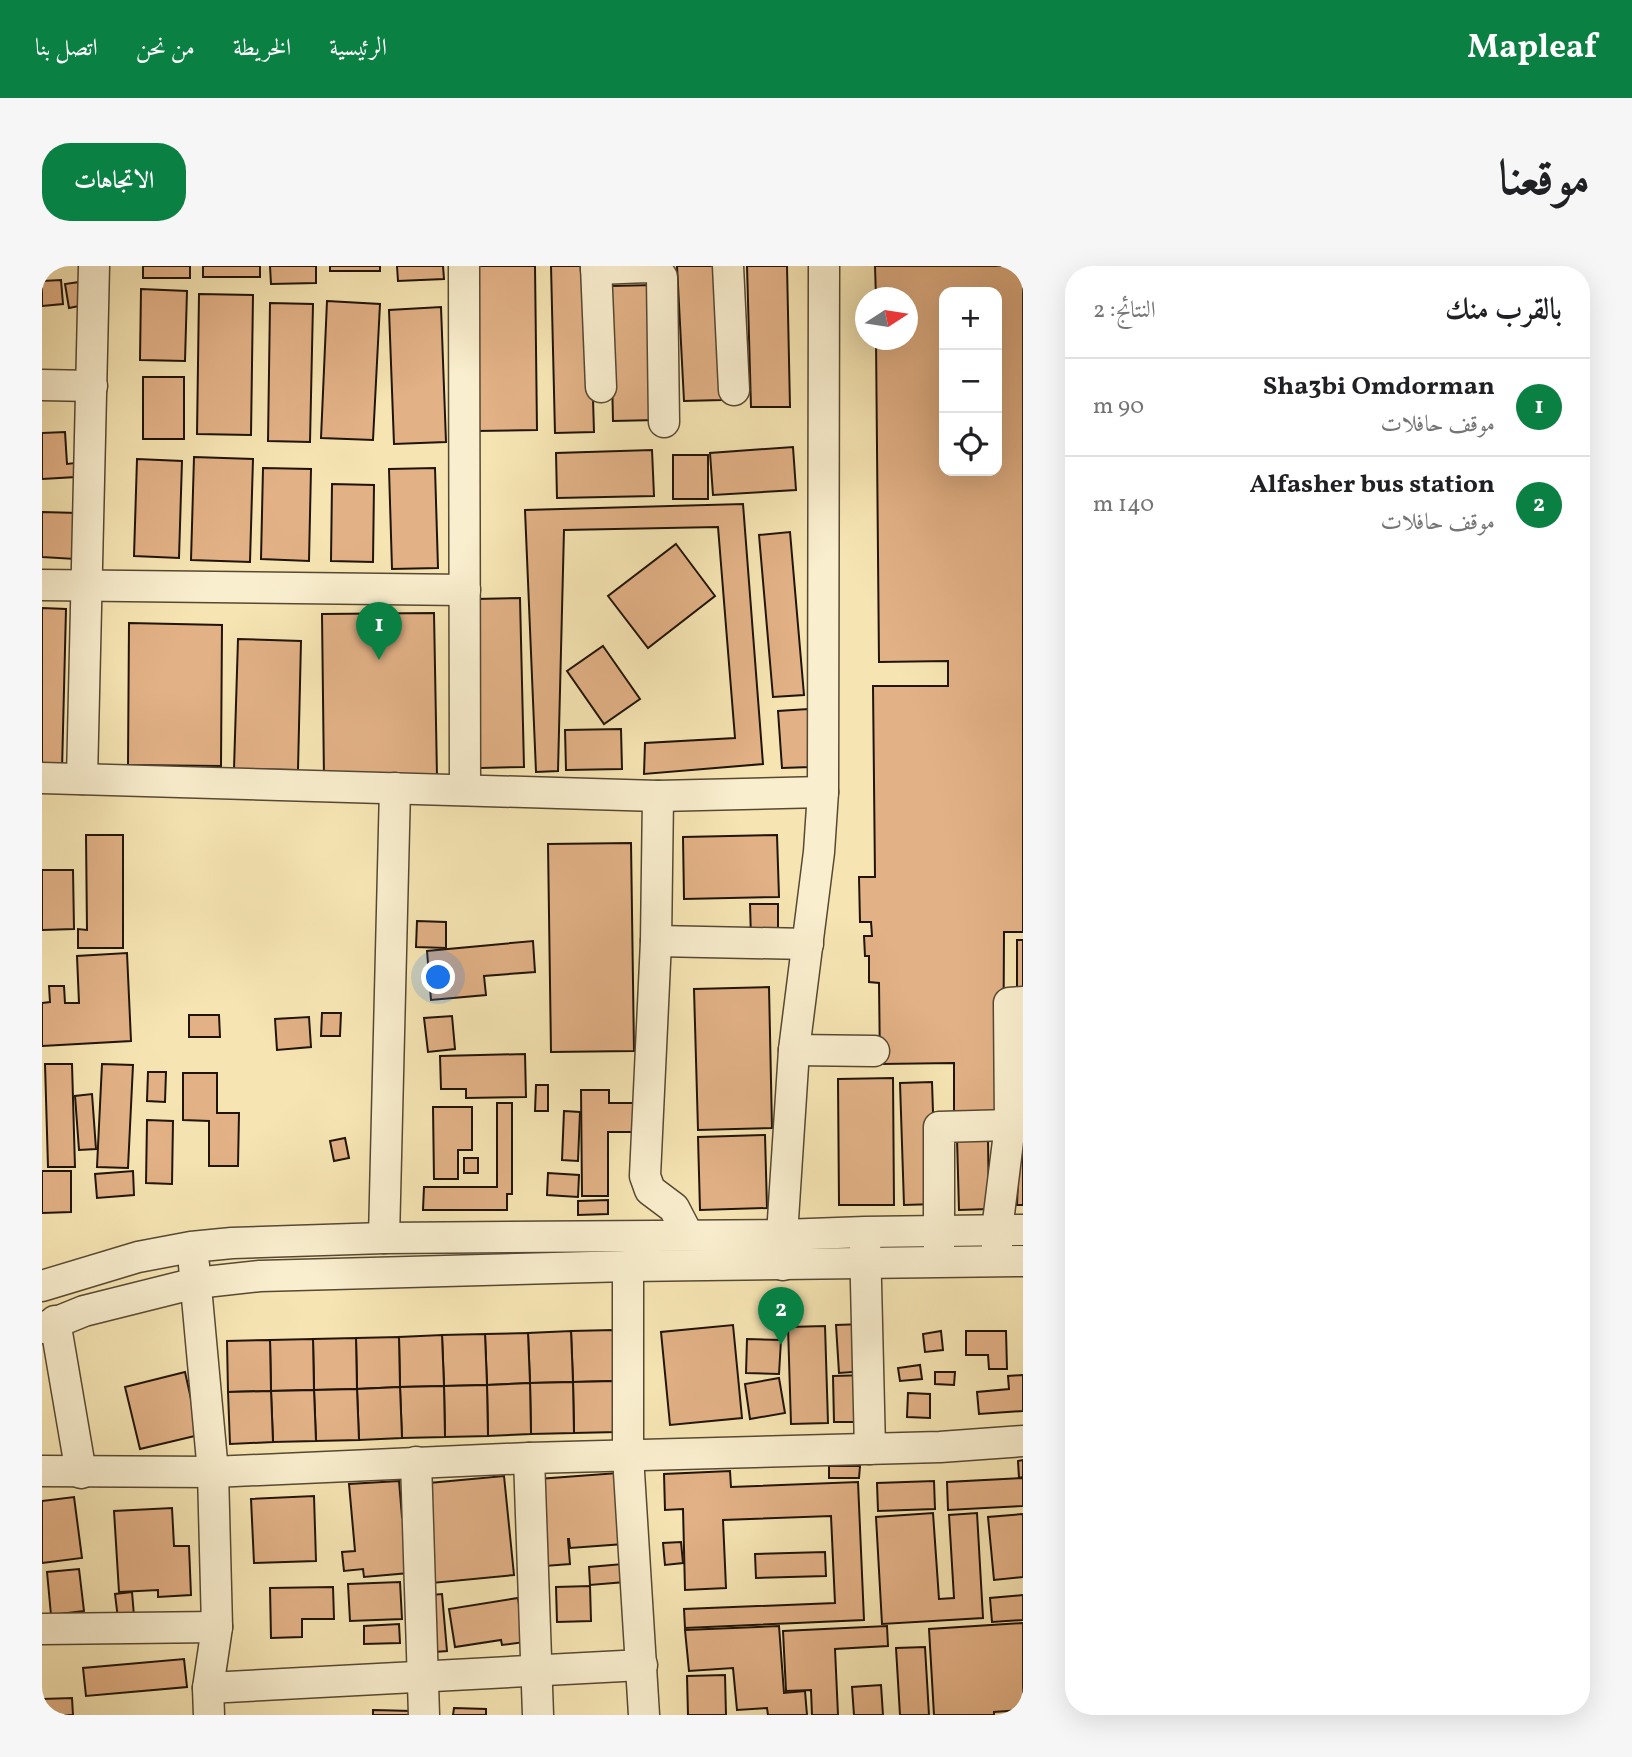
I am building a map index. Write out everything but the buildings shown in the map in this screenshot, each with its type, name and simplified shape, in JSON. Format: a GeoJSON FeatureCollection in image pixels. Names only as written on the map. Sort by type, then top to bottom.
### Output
{"type":"FeatureCollection","features":[{"type":"Feature","properties":{"kind":"street"},"geometry":{"type":"LineString","coordinates":[[82,779],[93,266]]}},
{"type":"Feature","properties":{"kind":"street"},"geometry":{"type":"LineString","coordinates":[[464,266],[465,790]]}},
{"type":"Feature","properties":{"kind":"street"},"geometry":{"type":"LineString","coordinates":[[728,266],[734,390]]}},
{"type":"Feature","properties":{"kind":"street"},"geometry":{"type":"LineString","coordinates":[[783,1265],[782,1235],[794,1050],[819,852],[823,792],[824,266]]}},
{"type":"Feature","properties":{"kind":"street"},"geometry":{"type":"LineString","coordinates":[[601,387],[596,267],[656,269],[662,277],[664,422]]}},
{"type":"Feature","properties":{"kind":"street"},"geometry":{"type":"LineString","coordinates":[[42,385],[92,386]]}},
{"type":"Feature","properties":{"kind":"street"},"geometry":{"type":"LineString","coordinates":[[42,585],[465,590]]}},
{"type":"Feature","properties":{"kind":"street"},"geometry":{"type":"LineString","coordinates":[[42,778],[658,796],[823,792]]}},
{"type":"Feature","properties":{"kind":"street"},"geometry":{"type":"LineString","coordinates":[[383,1238],[395,788]]}},
{"type":"Feature","properties":{"kind":"street"},"geometry":{"type":"LineString","coordinates":[[658,796],[656,940],[645,1176],[650,1190],[674,1208],[688,1236]]}},
{"type":"Feature","properties":{"kind":"street"},"geometry":{"type":"LineString","coordinates":[[656,940],[808,944]]}},
{"type":"Feature","properties":{"kind":"street"},"geometry":{"type":"LineString","coordinates":[[81,1472],[49,1324],[84,1311],[195,1283],[260,1276],[628,1266],[1010,1260],[1009,1003],[1023,1002]]}},
{"type":"Feature","properties":{"kind":"street"},"geometry":{"type":"LineString","coordinates":[[794,1050],[874,1051]]}},
{"type":"Feature","properties":{"kind":"street"},"geometry":{"type":"LineString","coordinates":[[940,1261],[939,1127],[1010,1125]]}},
{"type":"Feature","properties":{"kind":"street"},"geometry":{"type":"LineString","coordinates":[[42,1286],[138,1257],[232,1243],[383,1238],[1010,1230]]}},
{"type":"Feature","properties":{"kind":"street"},"geometry":{"type":"LineString","coordinates":[[864,1232],[870,1449]]}},
{"type":"Feature","properties":{"kind":"street"},"geometry":{"type":"LineString","coordinates":[[191,1247],[213,1472],[217,1627],[209,1702],[423,1677],[642,1665]]}},
{"type":"Feature","properties":{"kind":"street"},"geometry":{"type":"LineString","coordinates":[[628,1266],[628,1456],[644,1715]]}},
{"type":"Feature","properties":{"kind":"street"},"geometry":{"type":"LineString","coordinates":[[42,1471],[213,1472],[529,1458],[940,1447],[1023,1441]]}},
{"type":"Feature","properties":{"kind":"street"},"geometry":{"type":"LineString","coordinates":[[529,1458],[538,1715]]}},
{"type":"Feature","properties":{"kind":"street"},"geometry":{"type":"LineString","coordinates":[[416,1462],[424,1715]]}},
{"type":"Feature","properties":{"kind":"street"},"geometry":{"type":"LineString","coordinates":[[42,1629],[217,1627]]}},
{"type":"Feature","properties":{"kind":"place","name":"Sha3bi Omdorman"},"geometry":{"type":"Point","coordinates":[379,660]}},
{"type":"Feature","properties":{"kind":"place","name":"Alfasher bus station"},"geometry":{"type":"Point","coordinates":[781,1345]}}]}
